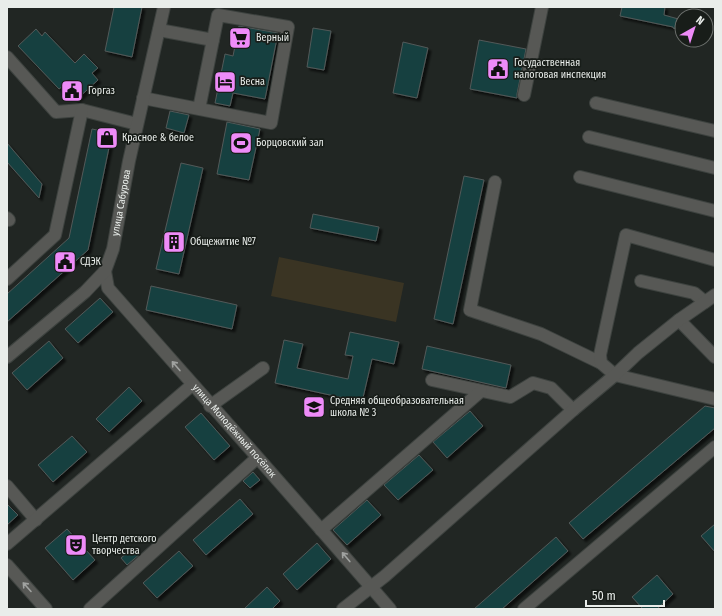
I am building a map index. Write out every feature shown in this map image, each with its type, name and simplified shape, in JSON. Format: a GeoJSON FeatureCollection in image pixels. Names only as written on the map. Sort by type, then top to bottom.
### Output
{"type":"FeatureCollection","features":[{"type":"Feature","properties":{"kind":"street","name":"улица Сабурова"},"geometry":{"type":"LineString","coordinates":[[7,357],[85,292],[105,271],[113,249],[137,124],[164,7]]}},
{"type":"Feature","properties":{"kind":"street"},"geometry":{"type":"LineString","coordinates":[[524,96],[542,7]]}},
{"type":"Feature","properties":{"kind":"street"},"geometry":{"type":"LineString","coordinates":[[143,98],[199,109],[271,123],[288,27],[218,15],[199,109]]}},
{"type":"Feature","properties":{"kind":"street"},"geometry":{"type":"LineString","coordinates":[[159,30],[212,40]]}},
{"type":"Feature","properties":{"kind":"street"},"geometry":{"type":"LineString","coordinates":[[8,61],[56,112],[82,110],[137,124]]}},
{"type":"Feature","properties":{"kind":"street"},"geometry":{"type":"LineString","coordinates":[[596,103],[715,131]]}},
{"type":"Feature","properties":{"kind":"street"},"geometry":{"type":"LineString","coordinates":[[7,280],[55,235],[82,110]]}},
{"type":"Feature","properties":{"kind":"street"},"geometry":{"type":"LineString","coordinates":[[588,137],[715,168]]}},
{"type":"Feature","properties":{"kind":"street"},"geometry":{"type":"LineString","coordinates":[[580,177],[715,211]]}},
{"type":"Feature","properties":{"kind":"street"},"geometry":{"type":"LineString","coordinates":[[495,182],[470,310],[541,334],[601,362],[615,375],[713,396]]}},
{"type":"Feature","properties":{"kind":"street"},"geometry":{"type":"LineString","coordinates":[[601,362],[600,355],[626,235],[715,260]]}},
{"type":"Feature","properties":{"kind":"street","name":"улица Молодёжный посёлок"},"geometry":{"type":"LineString","coordinates":[[105,271],[108,288],[210,406],[390,609]]}},
{"type":"Feature","properties":{"kind":"street"},"geometry":{"type":"LineString","coordinates":[[641,281],[710,298]]}},
{"type":"Feature","properties":{"kind":"street"},"geometry":{"type":"LineString","coordinates":[[343,609],[371,587],[615,375],[638,353],[679,320],[710,298]]}},
{"type":"Feature","properties":{"kind":"street"},"geometry":{"type":"LineString","coordinates":[[679,320],[715,357]]}},
{"type":"Feature","properties":{"kind":"street"},"geometry":{"type":"LineString","coordinates":[[210,406],[264,368]]}},
{"type":"Feature","properties":{"kind":"street"},"geometry":{"type":"LineString","coordinates":[[432,380],[510,397],[533,384],[551,388],[573,410]]}},
{"type":"Feature","properties":{"kind":"street"},"geometry":{"type":"LineString","coordinates":[[7,544],[192,385]]}},
{"type":"Feature","properties":{"kind":"street"},"geometry":{"type":"LineString","coordinates":[[321,530],[481,391]]}},
{"type":"Feature","properties":{"kind":"street"},"geometry":{"type":"LineString","coordinates":[[524,609],[715,447]]}},
{"type":"Feature","properties":{"kind":"street"},"geometry":{"type":"LineString","coordinates":[[90,609],[257,458]]}},
{"type":"Feature","properties":{"kind":"street"},"geometry":{"type":"LineString","coordinates":[[7,486],[36,520]]}},
{"type":"Feature","properties":{"kind":"street"},"geometry":{"type":"LineString","coordinates":[[7,565],[46,609]]}},
{"type":"Feature","properties":{"kind":"shaded area"},"geometry":{"type":"Polygon","coordinates":[[[279,257],[404,283],[396,322],[271,296],[279,257]]]}},
{"type":"Feature","properties":{"kind":"building"},"geometry":{"type":"Polygon","coordinates":[[[114,7],[142,7],[132,57],[105,51],[114,7]]]}},
{"type":"Feature","properties":{"kind":"building"},"geometry":{"type":"Polygon","coordinates":[[[622,7],[665,7],[664,15],[674,18],[674,28],[673,27],[620,16],[622,7]]]}},
{"type":"Feature","properties":{"kind":"building"},"geometry":{"type":"Polygon","coordinates":[[[239,26],[278,33],[265,99],[233,93],[230,106],[215,103],[225,54],[233,56],[239,26]]]}},
{"type":"Feature","properties":{"kind":"building"},"geometry":{"type":"Polygon","coordinates":[[[313,28],[331,31],[324,70],[307,67],[313,28]]]}},
{"type":"Feature","properties":{"kind":"building"},"geometry":{"type":"Polygon","coordinates":[[[36,29],[42,36],[45,32],[75,63],[84,54],[98,68],[92,73],[98,80],[76,100],[63,86],[59,89],[18,46],[36,29]]]}},
{"type":"Feature","properties":{"kind":"building","name":"Госудаственная налоговая инспекция"},"geometry":{"type":"Polygon","coordinates":[[[479,40],[526,49],[517,98],[470,89],[479,40]]]}},
{"type":"Feature","properties":{"kind":"building"},"geometry":{"type":"Polygon","coordinates":[[[403,42],[428,48],[417,98],[393,93],[403,42]]]}},
{"type":"Feature","properties":{"kind":"building"},"geometry":{"type":"Polygon","coordinates":[[[170,111],[189,115],[184,133],[166,128],[170,111]]]}},
{"type":"Feature","properties":{"kind":"building"},"geometry":{"type":"Polygon","coordinates":[[[227,122],[260,129],[249,180],[217,174],[227,122]]]}},
{"type":"Feature","properties":{"kind":"building"},"geometry":{"type":"Polygon","coordinates":[[[92,129],[112,133],[88,250],[7,322],[7,294],[69,238],[92,129]]]}},
{"type":"Feature","properties":{"kind":"building"},"geometry":{"type":"Polygon","coordinates":[[[7,143],[42,184],[39,198],[7,162],[7,143]]]}},
{"type":"Feature","properties":{"kind":"building","name":"Общежитие №7"},"geometry":{"type":"Polygon","coordinates":[[[181,163],[203,168],[179,274],[156,269],[181,163]]]}},
{"type":"Feature","properties":{"kind":"building"},"geometry":{"type":"Polygon","coordinates":[[[464,176],[484,180],[453,324],[434,319],[464,176]]]}},
{"type":"Feature","properties":{"kind":"building"},"geometry":{"type":"Polygon","coordinates":[[[313,214],[379,227],[376,241],[310,228],[313,214]]]}},
{"type":"Feature","properties":{"kind":"building"},"geometry":{"type":"Polygon","coordinates":[[[151,286],[237,305],[232,329],[146,310],[151,286]]]}},
{"type":"Feature","properties":{"kind":"building"},"geometry":{"type":"Polygon","coordinates":[[[100,298],[113,312],[78,343],[65,329],[100,298]]]}},
{"type":"Feature","properties":{"kind":"building"},"geometry":{"type":"Polygon","coordinates":[[[350,332],[399,342],[394,364],[372,359],[362,402],[275,383],[284,340],[303,344],[297,368],[348,379],[353,356],[345,355],[350,332]]]}},
{"type":"Feature","properties":{"kind":"building"},"geometry":{"type":"Polygon","coordinates":[[[49,341],[63,358],[27,390],[12,373],[49,341]]]}},
{"type":"Feature","properties":{"kind":"building"},"geometry":{"type":"Polygon","coordinates":[[[427,346],[511,365],[506,388],[422,369],[427,346]]]}},
{"type":"Feature","properties":{"kind":"building"},"geometry":{"type":"Polygon","coordinates":[[[129,387],[142,401],[109,432],[96,419],[129,387]]]}},
{"type":"Feature","properties":{"kind":"building"},"geometry":{"type":"Polygon","coordinates":[[[705,406],[715,408],[715,428],[583,539],[569,523],[705,406]]]}},
{"type":"Feature","properties":{"kind":"building"},"geometry":{"type":"Polygon","coordinates":[[[470,411],[483,426],[447,458],[433,442],[470,411]]]}},
{"type":"Feature","properties":{"kind":"building"},"geometry":{"type":"Polygon","coordinates":[[[201,413],[230,446],[214,460],[185,427],[201,413]]]}},
{"type":"Feature","properties":{"kind":"building"},"geometry":{"type":"Polygon","coordinates":[[[72,436],[87,452],[53,482],[38,465],[72,436]]]}},
{"type":"Feature","properties":{"kind":"building"},"geometry":{"type":"Polygon","coordinates":[[[419,455],[433,470],[398,500],[384,485],[419,455]]]}},
{"type":"Feature","properties":{"kind":"building"},"geometry":{"type":"Polygon","coordinates":[[[253,472],[260,480],[250,488],[243,481],[253,472]]]}},
{"type":"Feature","properties":{"kind":"building"},"geometry":{"type":"Polygon","coordinates":[[[240,499],[253,514],[206,555],[193,540],[240,499]]]}},
{"type":"Feature","properties":{"kind":"building"},"geometry":{"type":"Polygon","coordinates":[[[367,500],[381,515],[347,545],[333,530],[367,500]]]}},
{"type":"Feature","properties":{"kind":"building"},"geometry":{"type":"Polygon","coordinates":[[[7,504],[18,515],[7,525],[7,504]]]}},
{"type":"Feature","properties":{"kind":"building"},"geometry":{"type":"Polygon","coordinates":[[[715,524],[715,552],[701,536],[715,524]]]}},
{"type":"Feature","properties":{"kind":"building"},"geometry":{"type":"Polygon","coordinates":[[[67,529],[95,560],[73,580],[45,548],[67,529]]]}},
{"type":"Feature","properties":{"kind":"building"},"geometry":{"type":"Polygon","coordinates":[[[556,537],[568,551],[502,609],[474,609],[556,537]]]}},
{"type":"Feature","properties":{"kind":"building"},"geometry":{"type":"Polygon","coordinates":[[[317,543],[331,559],[297,590],[283,574],[317,543]]]}},
{"type":"Feature","properties":{"kind":"building"},"geometry":{"type":"Polygon","coordinates":[[[134,547],[140,554],[127,565],[121,558],[134,547]]]}},
{"type":"Feature","properties":{"kind":"building"},"geometry":{"type":"Polygon","coordinates":[[[179,551],[193,566],[157,598],[143,583],[179,551]]]}},
{"type":"Feature","properties":{"kind":"building"},"geometry":{"type":"Polygon","coordinates":[[[657,575],[673,594],[657,609],[643,609],[632,597],[657,575]]]}},
{"type":"Feature","properties":{"kind":"building"},"geometry":{"type":"Polygon","coordinates":[[[267,587],[280,601],[272,609],[244,609],[267,587]]]}},
{"type":"Feature","properties":{"kind":"place","name":"Верный"},"geometry":{"type":"Point","coordinates":[240,38]}},
{"type":"Feature","properties":{"kind":"place","name":"Госудаственная налоговая инспекция"},"geometry":{"type":"Point","coordinates":[498,69]}},
{"type":"Feature","properties":{"kind":"place","name":"Весна"},"geometry":{"type":"Point","coordinates":[225,82]}},
{"type":"Feature","properties":{"kind":"place","name":"Горгаз"},"geometry":{"type":"Point","coordinates":[72,91]}},
{"type":"Feature","properties":{"kind":"place","name":"Красное & белое"},"geometry":{"type":"Point","coordinates":[107,138]}},
{"type":"Feature","properties":{"kind":"place","name":"Борцовский зал"},"geometry":{"type":"Point","coordinates":[241,143]}},
{"type":"Feature","properties":{"kind":"place","name":"Общежитие №7"},"geometry":{"type":"Point","coordinates":[174,242]}},
{"type":"Feature","properties":{"kind":"place","name":"СДЭК"},"geometry":{"type":"Point","coordinates":[65,262]}},
{"type":"Feature","properties":{"kind":"place","name":"Средняя общеобразовательная школа № 3"},"geometry":{"type":"Point","coordinates":[314,407]}},
{"type":"Feature","properties":{"kind":"place","name":"Центр детского творчества"},"geometry":{"type":"Point","coordinates":[76,545]}}]}
